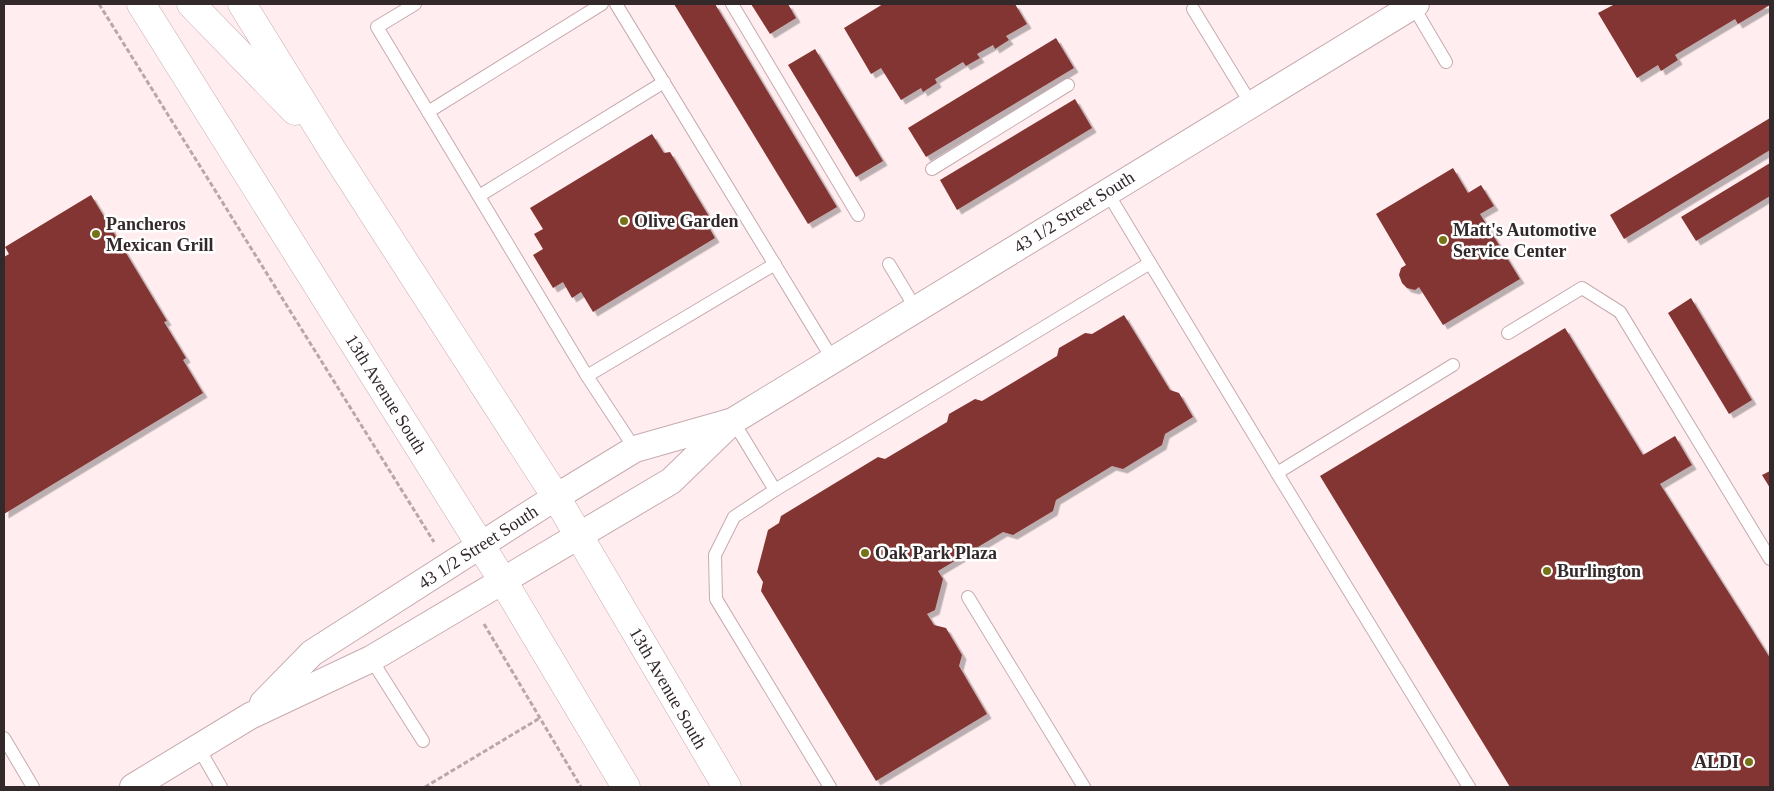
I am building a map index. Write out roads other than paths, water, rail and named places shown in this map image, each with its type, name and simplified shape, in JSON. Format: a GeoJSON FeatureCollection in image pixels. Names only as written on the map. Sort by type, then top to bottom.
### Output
{"type":"FeatureCollection","features":[{"type":"Feature","properties":{"kind":"main road","name":"13th Avenue South"},"geometry":{"type":"LineString","coordinates":[[141,4],[481,545],[626,787]]}},
{"type":"Feature","properties":{"kind":"main road"},"geometry":{"type":"LineString","coordinates":[[191,4],[332,148]]}},
{"type":"Feature","properties":{"kind":"main road","name":"13th Avenue South"},"geometry":{"type":"LineString","coordinates":[[242,4],[556,497],[727,787]]}},
{"type":"Feature","properties":{"kind":"street","name":"43 1/2 Street South"},"geometry":{"type":"LineString","coordinates":[[133,787],[250,716],[371,659],[670,481],[733,421],[1415,5]]}},
{"type":"Feature","properties":{"kind":"street","name":"43 1/2 Street South"},"geometry":{"type":"LineString","coordinates":[[250,716],[312,653],[556,497],[635,449],[733,421]]}},
{"type":"Feature","properties":{"kind":"lane"},"geometry":{"type":"LineString","coordinates":[[416,4],[377,27],[587,376],[635,449]]}},
{"type":"Feature","properties":{"kind":"lane"},"geometry":{"type":"LineString","coordinates":[[428,112],[602,4]]}},
{"type":"Feature","properties":{"kind":"lane"},"geometry":{"type":"LineString","coordinates":[[616,4],[833,360]]}},
{"type":"Feature","properties":{"kind":"lane"},"geometry":{"type":"LineString","coordinates":[[732,4],[858,214]]}},
{"type":"Feature","properties":{"kind":"lane"},"geometry":{"type":"LineString","coordinates":[[1415,5],[1446,62]]}},
{"type":"Feature","properties":{"kind":"lane"},"geometry":{"type":"LineString","coordinates":[[1193,9],[1251,104]]}},
{"type":"Feature","properties":{"kind":"lane"},"geometry":{"type":"LineString","coordinates":[[479,196],[664,82]]}},
{"type":"Feature","properties":{"kind":"lane"},"geometry":{"type":"LineString","coordinates":[[932,169],[1068,86]]}},
{"type":"Feature","properties":{"kind":"lane"},"geometry":{"type":"LineString","coordinates":[[1107,192],[1276,473],[1469,787]]}},
{"type":"Feature","properties":{"kind":"lane"},"geometry":{"type":"LineString","coordinates":[[830,787],[716,599],[715,556],[734,518],[775,490],[1150,263]]}},
{"type":"Feature","properties":{"kind":"lane"},"geometry":{"type":"LineString","coordinates":[[587,376],[775,264]]}},
{"type":"Feature","properties":{"kind":"lane"},"geometry":{"type":"LineString","coordinates":[[889,264],[916,309]]}},
{"type":"Feature","properties":{"kind":"lane"},"geometry":{"type":"LineString","coordinates":[[1508,333],[1582,288],[1620,312],[1770,559]]}},
{"type":"Feature","properties":{"kind":"lane"},"geometry":{"type":"LineString","coordinates":[[1276,473],[1453,366]]}},
{"type":"Feature","properties":{"kind":"lane"},"geometry":{"type":"LineString","coordinates":[[733,421],[775,490]]}},
{"type":"Feature","properties":{"kind":"lane"},"geometry":{"type":"LineString","coordinates":[[968,597],[1084,787]]}},
{"type":"Feature","properties":{"kind":"lane"},"geometry":{"type":"LineString","coordinates":[[371,659],[423,741]]}},
{"type":"Feature","properties":{"kind":"lane"},"geometry":{"type":"LineString","coordinates":[[4,738],[33,787]]}},
{"type":"Feature","properties":{"kind":"lane"},"geometry":{"type":"LineString","coordinates":[[198,747],[221,787]]}},
{"type":"Feature","properties":{"kind":"place","name":"Olive Garden"},"geometry":{"type":"Point","coordinates":[624,221]}},
{"type":"Feature","properties":{"kind":"place","name":"Pancheros Mexican Grill"},"geometry":{"type":"Point","coordinates":[96,234]}},
{"type":"Feature","properties":{"kind":"place","name":"Matt's Automotive Service Center"},"geometry":{"type":"Point","coordinates":[1443,240]}},
{"type":"Feature","properties":{"kind":"place","name":"Oak Park Plaza"},"geometry":{"type":"Point","coordinates":[865,553]}},
{"type":"Feature","properties":{"kind":"place","name":"Burlington"},"geometry":{"type":"Point","coordinates":[1547,571]}},
{"type":"Feature","properties":{"kind":"place","name":"ALDI"},"geometry":{"type":"Point","coordinates":[1749,762]}}]}
